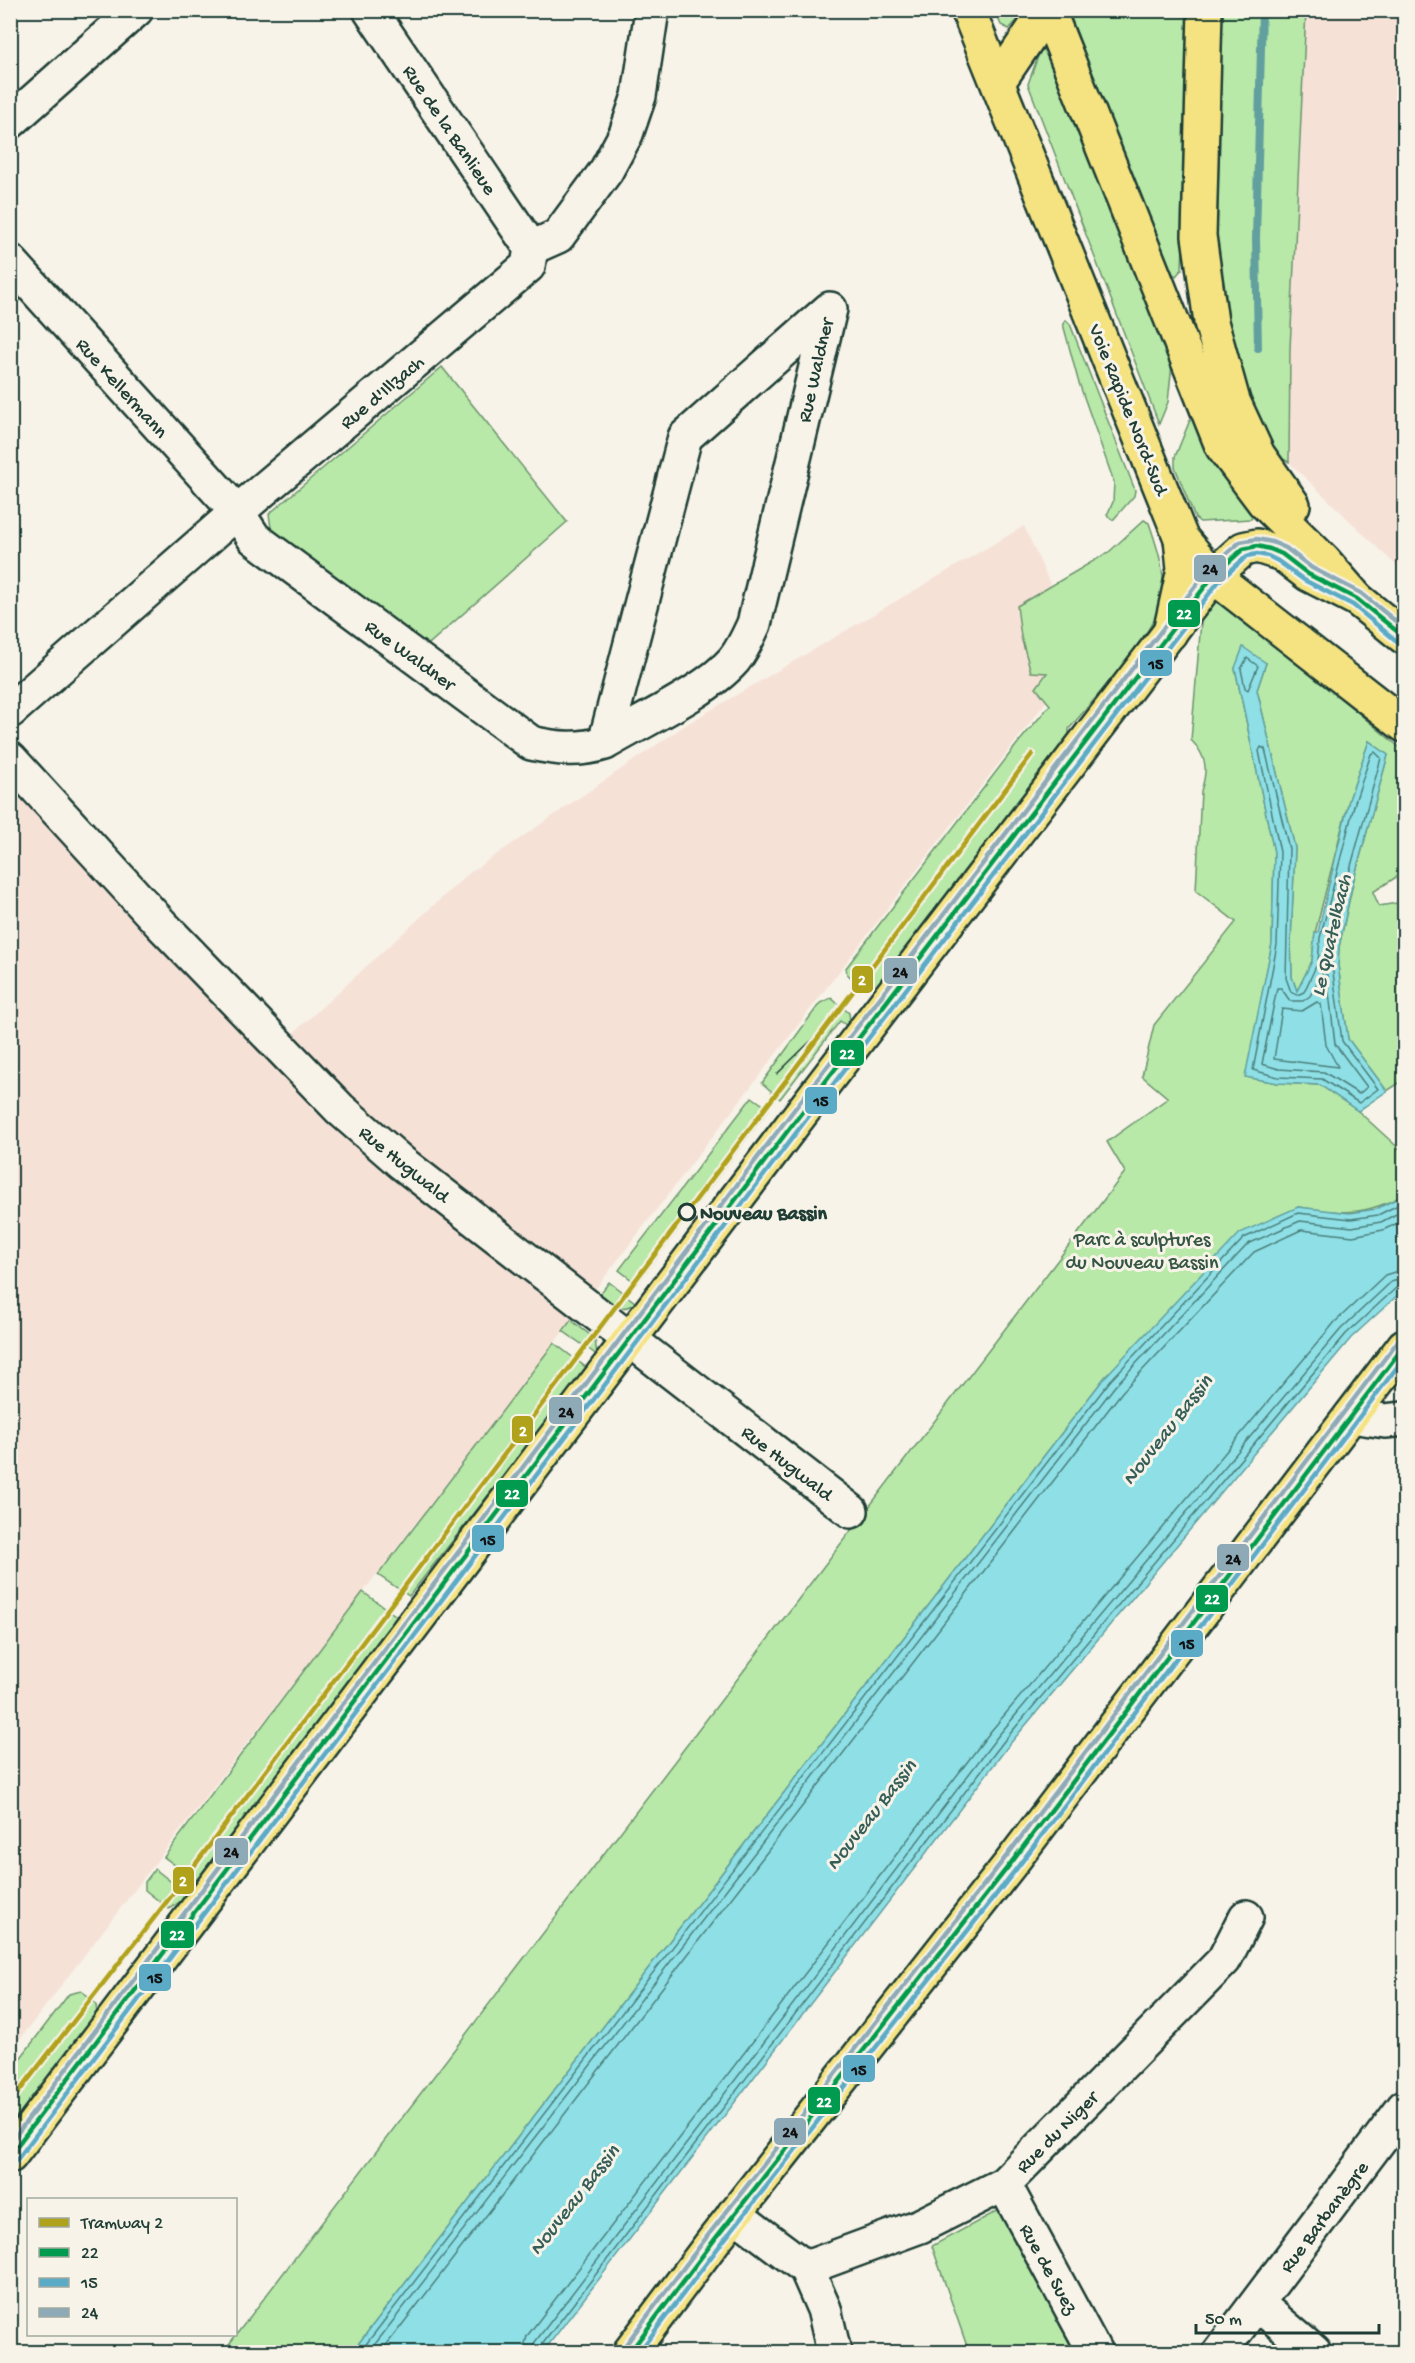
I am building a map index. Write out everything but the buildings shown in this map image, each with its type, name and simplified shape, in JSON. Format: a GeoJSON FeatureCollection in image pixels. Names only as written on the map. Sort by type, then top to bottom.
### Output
{"type":"FeatureCollection","features":[{"type":"Feature","properties":{"kind":"main road","name":"Voie Rapide Nord-Sud"},"geometry":{"type":"LineString","coordinates":[[968,10],[1181,538],[1213,576],[1404,725]]}},
{"type":"Feature","properties":{"kind":"main road"},"geometry":{"type":"LineString","coordinates":[[998,82],[1048,10]]}},
{"type":"Feature","properties":{"kind":"main road"},"geometry":{"type":"LineString","coordinates":[[1048,10],[1222,446],[1264,502],[1324,561],[1357,599],[1404,637]]}},
{"type":"Feature","properties":{"kind":"main road"},"geometry":{"type":"LineString","coordinates":[[1205,10],[1199,236],[1215,340],[1233,401],[1258,455],[1312,529],[1324,561]]}},
{"type":"Feature","properties":{"kind":"main road"},"geometry":{"type":"LineString","coordinates":[[1170,633],[1184,569],[1181,538]]}},
{"type":"Feature","properties":{"kind":"main road"},"geometry":{"type":"LineString","coordinates":[[10,2156],[1213,576],[1244,549],[1257,546],[1282,554],[1308,574],[1357,599]]}},
{"type":"Feature","properties":{"kind":"main road"},"geometry":{"type":"LineString","coordinates":[[630,2352],[735,2214],[1000,1878],[1404,1346]]}},
{"type":"Feature","properties":{"kind":"street","name":"Rue de la Banlieue"},"geometry":{"type":"LineString","coordinates":[[370,10],[531,248]]}},
{"type":"Feature","properties":{"kind":"street"},"geometry":{"type":"LineString","coordinates":[[531,248],[558,236],[606,171],[626,134],[639,96],[652,10]]}},
{"type":"Feature","properties":{"kind":"street"},"geometry":{"type":"LineString","coordinates":[[10,122],[131,12]]}},
{"type":"Feature","properties":{"kind":"street","name":"Rue d'Illzach"},"geometry":{"type":"LineString","coordinates":[[10,711],[237,512],[528,266],[531,248]]}},
{"type":"Feature","properties":{"kind":"street","name":"Rue Kellermann"},"geometry":{"type":"LineString","coordinates":[[10,261],[237,512]]}},
{"type":"Feature","properties":{"kind":"street","name":"Rue Waldner"},"geometry":{"type":"LineString","coordinates":[[237,512],[254,538],[531,742],[556,748],[587,748],[605,743],[709,682],[732,661],[744,645],[756,614],[830,309],[685,437],[605,743]]}},
{"type":"Feature","properties":{"kind":"street"},"geometry":{"type":"LineString","coordinates":[[785,348],[799,346],[807,348],[814,353],[817,362]]}},
{"type":"Feature","properties":{"kind":"street","name":"Rue Hugwald"},"geometry":{"type":"LineString","coordinates":[[10,759],[161,924],[340,1109],[402,1163],[851,1511]]}},
{"type":"Feature","properties":{"kind":"street"},"geometry":{"type":"LineString","coordinates":[[1351,1416],[1385,1421],[1404,1419]]}},
{"type":"Feature","properties":{"kind":"street","name":"Rue du Niger"},"geometry":{"type":"LineString","coordinates":[[806,2268],[922,2225],[1004,2184],[1224,1960],[1246,1917]]}},
{"type":"Feature","properties":{"kind":"street","name":"Rue Barbanègre"},"geometry":{"type":"LineString","coordinates":[[1220,2352],[1404,2107]]}},
{"type":"Feature","properties":{"kind":"street","name":"Rue de Suez"},"geometry":{"type":"LineString","coordinates":[[1004,2184],[1095,2352]]}},
{"type":"Feature","properties":{"kind":"street"},"geometry":{"type":"LineString","coordinates":[[735,2214],[806,2268],[824,2308],[834,2352]]}},
{"type":"Feature","properties":{"kind":"street"},"geometry":{"type":"LineString","coordinates":[[1258,2304],[1314,2352]]}},
{"type":"Feature","properties":{"kind":"shaded area"},"geometry":{"type":"Polygon","coordinates":[[[1306,11],[1404,11],[1404,573],[1289,462],[1290,349],[1306,11]]]}},
{"type":"Feature","properties":{"kind":"shaded area"},"geometry":{"type":"Polygon","coordinates":[[[1024,526],[1082,655],[11,2051],[10,773],[266,1058],[468,874],[687,724],[1024,526]]]}},
{"type":"Feature","properties":{"kind":"green space"},"geometry":{"type":"Polygon","coordinates":[[[1068,10],[1192,11],[1182,269],[1176,276],[1168,271],[1068,10]]]}},
{"type":"Feature","properties":{"kind":"green space"},"geometry":{"type":"Polygon","coordinates":[[[995,11],[1026,11],[1009,29],[1001,25],[995,11]]]}},
{"type":"Feature","properties":{"kind":"green space"},"geometry":{"type":"Polygon","coordinates":[[[1222,11],[1306,11],[1290,349],[1289,462],[1265,450],[1251,422],[1216,282],[1222,11]]]}},
{"type":"Feature","properties":{"kind":"green space"},"geometry":{"type":"Polygon","coordinates":[[[1048,49],[1172,364],[1168,402],[1159,424],[1028,84],[1040,51],[1048,49]]]}},
{"type":"Feature","properties":{"kind":"green space"},"geometry":{"type":"Polygon","coordinates":[[[1066,320],[1070,324],[1135,490],[1134,496],[1113,520],[1107,515],[1113,502],[1114,482],[1078,380],[1063,324],[1066,320]]]}},
{"type":"Feature","properties":{"kind":"green space"},"geometry":{"type":"Polygon","coordinates":[[[442,367],[567,522],[422,650],[272,534],[269,514],[442,367]]]}},
{"type":"Feature","properties":{"kind":"green space"},"geometry":{"type":"Polygon","coordinates":[[[1194,419],[1254,514],[1251,519],[1200,522],[1195,518],[1175,467],[1175,457],[1190,420],[1194,419]]]}},
{"type":"Feature","properties":{"kind":"green space"},"geometry":{"type":"Polygon","coordinates":[[[1144,520],[1149,523],[1163,580],[1162,600],[1148,630],[1122,666],[1069,729],[1069,734],[876,987],[865,989],[847,974],[846,968],[1018,743],[1050,705],[1036,688],[1047,673],[1031,672],[1021,637],[1017,606],[1109,552],[1144,520]]]}},
{"type":"Feature","properties":{"kind":"green space","name":"Parc à sculptures du Nouveau Bassin"},"geometry":{"type":"Polygon","coordinates":[[[1220,598],[1404,751],[1404,872],[1373,892],[1379,906],[1404,902],[1404,1080],[1387,1091],[1348,1039],[1338,965],[1339,947],[1353,883],[1388,755],[1369,741],[1349,800],[1315,933],[1312,961],[1297,991],[1292,977],[1291,940],[1295,848],[1257,690],[1266,663],[1235,668],[1274,852],[1272,944],[1246,1077],[1278,1083],[1320,1085],[1358,1111],[1404,1153],[1404,1195],[1376,1207],[1352,1212],[1298,1207],[1105,1377],[352,2352],[223,2352],[1125,1172],[1107,1142],[1168,1098],[1142,1076],[1154,1025],[1236,922],[1196,891],[1201,791],[1205,764],[1191,740],[1202,610],[1220,598]]]}},
{"type":"Feature","properties":{"kind":"green space"},"geometry":{"type":"Polygon","coordinates":[[[831,998],[849,1013],[850,1021],[846,1025],[840,1021],[780,1099],[762,1083],[820,1003],[831,998]]]}},
{"type":"Feature","properties":{"kind":"green space"},"geometry":{"type":"Polygon","coordinates":[[[752,1097],[769,1109],[637,1284],[619,1270],[752,1097]]]}},
{"type":"Feature","properties":{"kind":"green space"},"geometry":{"type":"Polygon","coordinates":[[[609,1282],[636,1303],[621,1308],[612,1305],[599,1295],[609,1282]]]}},
{"type":"Feature","properties":{"kind":"green space"},"geometry":{"type":"Polygon","coordinates":[[[571,1320],[595,1339],[597,1355],[563,1331],[571,1320]]]}},
{"type":"Feature","properties":{"kind":"green space"},"geometry":{"type":"Polygon","coordinates":[[[554,1343],[588,1369],[409,1596],[378,1575],[554,1343]]]}},
{"type":"Feature","properties":{"kind":"green space"},"geometry":{"type":"Polygon","coordinates":[[[363,1592],[399,1618],[198,1882],[164,1857],[363,1592]]]}},
{"type":"Feature","properties":{"kind":"green space"},"geometry":{"type":"Polygon","coordinates":[[[155,1869],[189,1896],[169,1909],[145,1890],[145,1882],[155,1869]]]}},
{"type":"Feature","properties":{"kind":"green space"},"geometry":{"type":"Polygon","coordinates":[[[81,1991],[95,2004],[96,2016],[11,2129],[10,2072],[69,1994],[81,1991]]]}},
{"type":"Feature","properties":{"kind":"green space"},"geometry":{"type":"Polygon","coordinates":[[[1003,2208],[1080,2352],[969,2352],[932,2246],[1003,2208]]]}},
{"type":"Feature","properties":{"kind":"water","name":"Le Quatelbach"},"geometry":{"type":"Polygon","coordinates":[[[1243,647],[1266,663],[1257,690],[1295,848],[1291,940],[1292,977],[1297,991],[1312,961],[1315,933],[1318,932],[1349,800],[1369,741],[1388,755],[1352,886],[1339,947],[1338,965],[1348,1039],[1387,1091],[1358,1111],[1320,1085],[1278,1083],[1245,1077],[1272,944],[1274,852],[1235,668],[1243,647]]]}},
{"type":"Feature","properties":{"kind":"water"},"geometry":{"type":"Polygon","coordinates":[[[1404,1195],[1404,1291],[1351,1338],[1009,1745],[543,2352],[352,2352],[1105,1377],[1240,1233],[1298,1207],[1350,1213],[1376,1209],[1404,1195]]]}},
{"type":"Feature","properties":{"kind":"waterway"},"geometry":{"type":"LineString","coordinates":[[1258,348],[1256,238],[1262,10]]}},
{"type":"Feature","properties":{"kind":"tram line","name":"2"},"geometry":{"type":"LineString","coordinates":[[10,2103],[182,1882],[1032,754]]}},
{"type":"Feature","properties":{"kind":"tram line"},"geometry":{"type":"LineString","coordinates":[[777,1074],[823,1029]]}},
{"type":"Feature","properties":{"kind":"transit line","name":"24"},"geometry":{"type":"LineString","coordinates":[[10,2143],[790,1115],[1207,571],[1240,542],[1257,539],[1272,542],[1286,548],[1312,568],[1361,593],[1404,628]]}},
{"type":"Feature","properties":{"kind":"transit line","name":"22"},"geometry":{"type":"LineString","coordinates":[[10,2155],[796,1120],[1213,576],[1243,549],[1257,546],[1270,549],[1282,554],[1308,574],[1357,599],[1404,637]]}},
{"type":"Feature","properties":{"kind":"transit line","name":"15"},"geometry":{"type":"LineString","coordinates":[[16,2161],[802,1125],[1219,581],[1247,556],[1257,554],[1268,556],[1304,580],[1353,605],[1399,643]]}},
{"type":"Feature","properties":{"kind":"transit line","name":"24"},"geometry":{"type":"LineString","coordinates":[[624,2347],[709,2234],[1005,1858],[1398,1341]]}},
{"type":"Feature","properties":{"kind":"transit line","name":"22"},"geometry":{"type":"LineString","coordinates":[[630,2352],[715,2239],[1011,1863],[1404,1346]]}},
{"type":"Feature","properties":{"kind":"transit line","name":"15"},"geometry":{"type":"LineString","coordinates":[[639,2352],[721,2244],[1017,1868],[1404,1358]]}},
{"type":"Feature","properties":{"kind":"place","name":"Nouveau Bassin"},"geometry":{"type":"Point","coordinates":[687,1212]}}]}
